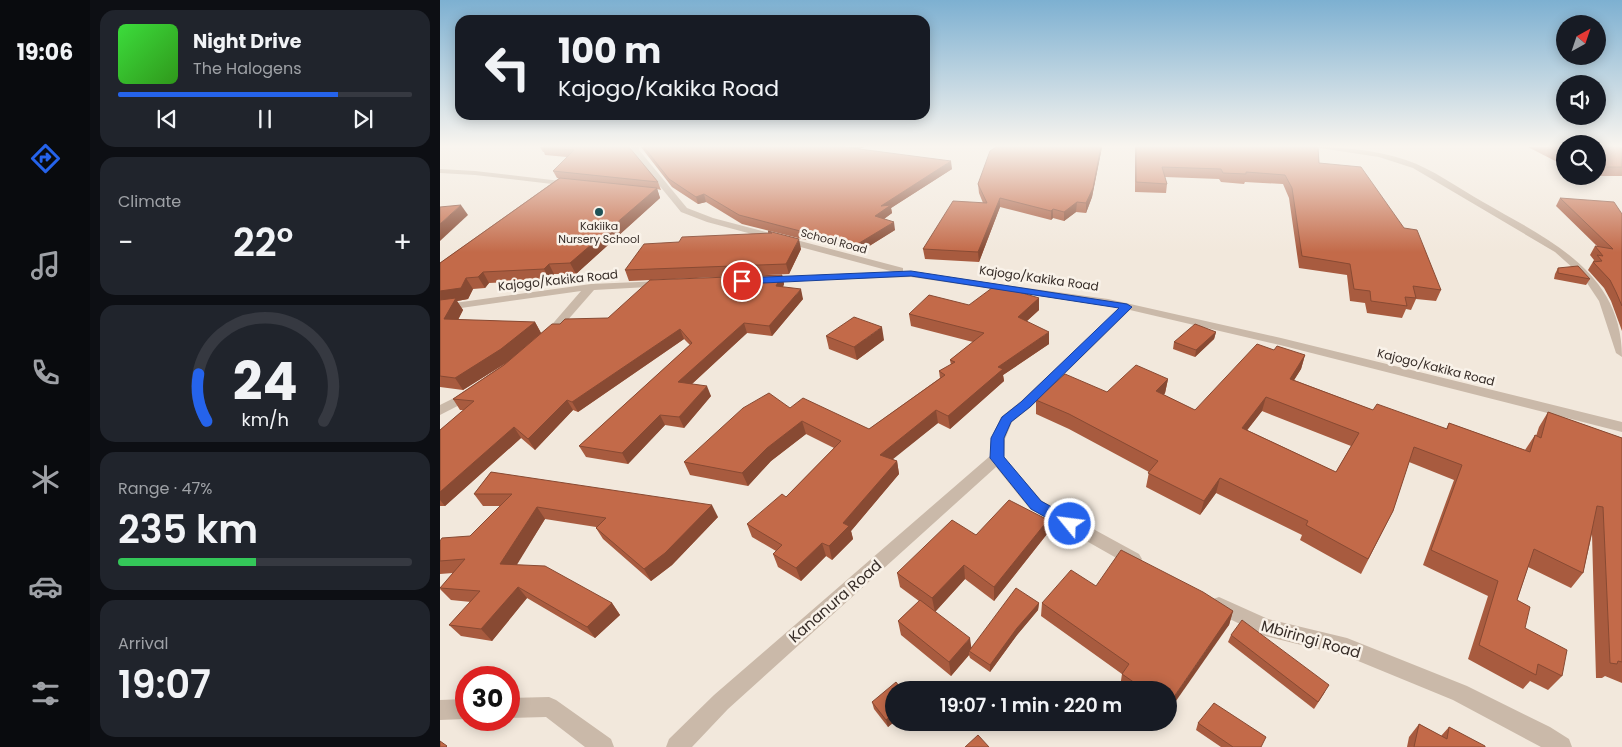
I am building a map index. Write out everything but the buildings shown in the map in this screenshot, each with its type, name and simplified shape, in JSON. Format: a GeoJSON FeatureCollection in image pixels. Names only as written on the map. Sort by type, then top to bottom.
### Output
{"type":"FeatureCollection","features":[{"type":"Feature","properties":{"kind":"street"},"geometry":{"type":"LineString","coordinates":[[550,182],[577,185]]}},
{"type":"Feature","properties":{"kind":"street","name":"School Road"},"geometry":{"type":"LineString","coordinates":[[658,182],[667,195],[684,210],[710,220],[911,274]]}},
{"type":"Feature","properties":{"kind":"street"},"geometry":{"type":"LineString","coordinates":[[1443,182],[1558,250],[1587,275],[1604,301],[1622,353]]}},
{"type":"Feature","properties":{"kind":"street","name":"Kajogo/Kakika Road"},"geometry":{"type":"LineString","coordinates":[[756,280],[911,274],[1127,307],[1281,342],[1622,427]]}},
{"type":"Feature","properties":{"kind":"street","name":"Kajogo/Kakika Road"},"geometry":{"type":"LineString","coordinates":[[440,308],[591,287],[678,284]]}},
{"type":"Feature","properties":{"kind":"street"},"geometry":{"type":"LineString","coordinates":[[536,346],[554,329],[591,287]]}},
{"type":"Feature","properties":{"kind":"street"},"geometry":{"type":"LineString","coordinates":[[1127,307],[1026,404],[1006,420],[998,438],[997,458],[1036,505],[1145,565]]}},
{"type":"Feature","properties":{"kind":"street"},"geometry":{"type":"LineString","coordinates":[[440,411],[484,385]]}},
{"type":"Feature","properties":{"kind":"street","name":"Kananura Road"},"geometry":{"type":"LineString","coordinates":[[676,747],[721,702],[997,458]]}},
{"type":"Feature","properties":{"kind":"street","name":"Mbiringi Road"},"geometry":{"type":"LineString","coordinates":[[1203,596],[1265,627],[1347,647],[1460,693],[1542,735],[1561,747]]}},
{"type":"Feature","properties":{"kind":"street"},"geometry":{"type":"LineString","coordinates":[[520,708],[549,707],[603,747]]}},
{"type":"Feature","properties":{"kind":"street"},"geometry":{"type":"LineString","coordinates":[[440,710],[455,709]]}},
{"type":"Feature","properties":{"kind":"place","name":"Kakiika Nursery School"},"geometry":{"type":"Point","coordinates":[599,212]}},
{"type":"Feature","properties":{"kind":"route"},"geometry":{"type":"LineString","coordinates":[[742,281],[911,274],[1108,302],[1127,307],[1026,404],[1006,420],[998,438],[997,458],[1036,505],[1070,524]]}}]}
